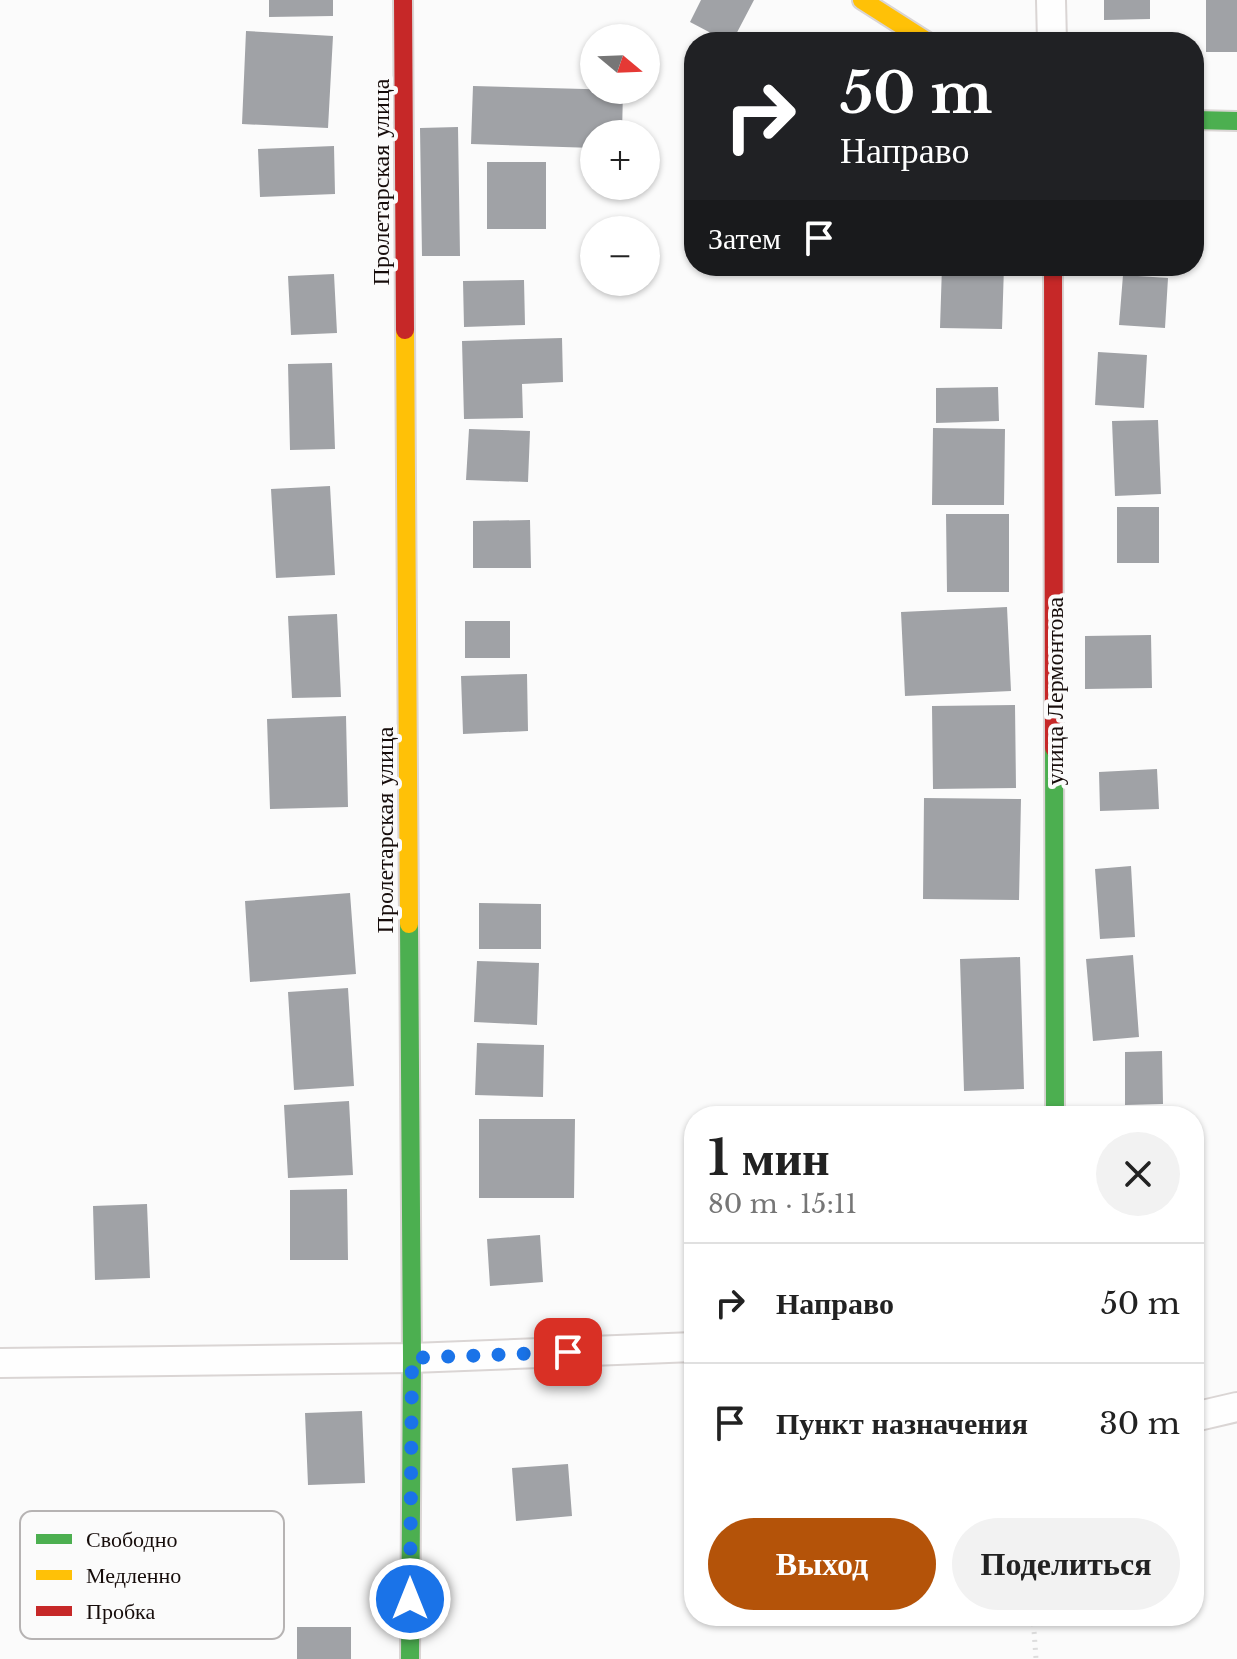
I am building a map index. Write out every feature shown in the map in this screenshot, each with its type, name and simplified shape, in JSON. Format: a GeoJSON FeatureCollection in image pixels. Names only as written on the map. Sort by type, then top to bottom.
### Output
{"type":"FeatureCollection","features":[{"type":"Feature","properties":{"kind":"street","name":"Пролетарская улица"},"geometry":{"type":"LineString","coordinates":[[403,0],[412,1358],[410,1659]]}},
{"type":"Feature","properties":{"kind":"street"},"geometry":{"type":"LineString","coordinates":[[862,0],[912,32]]}},
{"type":"Feature","properties":{"kind":"street"},"geometry":{"type":"LineString","coordinates":[[1051,0],[1052,32]]}},
{"type":"Feature","properties":{"kind":"street"},"geometry":{"type":"LineString","coordinates":[[1204,120],[1237,121]]}},
{"type":"Feature","properties":{"kind":"street","name":"улица Лермонтова"},"geometry":{"type":"LineString","coordinates":[[1053,276],[1055,1106]]}},
{"type":"Feature","properties":{"kind":"street"},"geometry":{"type":"LineString","coordinates":[[0,1363],[412,1358],[684,1347]]}},
{"type":"Feature","properties":{"kind":"street"},"geometry":{"type":"LineString","coordinates":[[1204,1415],[1237,1407]]}},
{"type":"Feature","properties":{"kind":"path"},"geometry":{"type":"LineString","coordinates":[[1034,1626],[1036,1659]]}},
{"type":"Feature","properties":{"kind":"building"},"geometry":{"type":"Polygon","coordinates":[[[269,0],[333,0],[333,16],[269,17],[269,0]]]}},
{"type":"Feature","properties":{"kind":"building"},"geometry":{"type":"Polygon","coordinates":[[[701,0],[754,0],[737,32],[709,32],[690,22],[701,0]]]}},
{"type":"Feature","properties":{"kind":"building"},"geometry":{"type":"Polygon","coordinates":[[[1104,0],[1150,0],[1150,19],[1104,20],[1104,0]]]}},
{"type":"Feature","properties":{"kind":"building"},"geometry":{"type":"Polygon","coordinates":[[[1206,0],[1237,0],[1237,52],[1206,52],[1206,0]]]}},
{"type":"Feature","properties":{"kind":"building"},"geometry":{"type":"Polygon","coordinates":[[[246,31],[333,36],[328,128],[242,124],[246,31]]]}},
{"type":"Feature","properties":{"kind":"building"},"geometry":{"type":"Polygon","coordinates":[[[473,86],[580,89],[580,104],[623,104],[622,120],[580,120],[580,148],[471,144],[473,86]]]}},
{"type":"Feature","properties":{"kind":"building"},"geometry":{"type":"Polygon","coordinates":[[[458,127],[460,256],[422,256],[420,128],[458,127]]]}},
{"type":"Feature","properties":{"kind":"building"},"geometry":{"type":"Polygon","coordinates":[[[334,146],[335,194],[260,197],[258,149],[334,146]]]}},
{"type":"Feature","properties":{"kind":"building"},"geometry":{"type":"Polygon","coordinates":[[[487,162],[546,162],[546,229],[487,229],[487,162]]]}},
{"type":"Feature","properties":{"kind":"building"},"geometry":{"type":"Polygon","coordinates":[[[334,274],[337,333],[291,335],[288,276],[334,274]]]}},
{"type":"Feature","properties":{"kind":"building"},"geometry":{"type":"Polygon","coordinates":[[[942,276],[1004,276],[1002,329],[940,328],[942,276]]]}},
{"type":"Feature","properties":{"kind":"building"},"geometry":{"type":"Polygon","coordinates":[[[1123,276],[1168,278],[1165,328],[1119,325],[1123,276]]]}},
{"type":"Feature","properties":{"kind":"building"},"geometry":{"type":"Polygon","coordinates":[[[524,280],[525,325],[464,327],[463,281],[524,280]]]}},
{"type":"Feature","properties":{"kind":"building"},"geometry":{"type":"Polygon","coordinates":[[[562,338],[563,382],[522,384],[523,418],[464,419],[462,341],[562,338]]]}},
{"type":"Feature","properties":{"kind":"building"},"geometry":{"type":"Polygon","coordinates":[[[1098,352],[1147,355],[1144,408],[1095,405],[1098,352]]]}},
{"type":"Feature","properties":{"kind":"building"},"geometry":{"type":"Polygon","coordinates":[[[332,363],[335,449],[290,450],[288,364],[332,363]]]}},
{"type":"Feature","properties":{"kind":"building"},"geometry":{"type":"Polygon","coordinates":[[[998,387],[999,421],[936,423],[936,388],[998,387]]]}},
{"type":"Feature","properties":{"kind":"building"},"geometry":{"type":"Polygon","coordinates":[[[1158,420],[1161,494],[1115,496],[1112,421],[1158,420]]]}},
{"type":"Feature","properties":{"kind":"building"},"geometry":{"type":"Polygon","coordinates":[[[933,428],[1005,429],[1004,505],[932,505],[933,428]]]}},
{"type":"Feature","properties":{"kind":"building"},"geometry":{"type":"Polygon","coordinates":[[[469,429],[530,431],[528,482],[466,480],[469,429]]]}},
{"type":"Feature","properties":{"kind":"building"},"geometry":{"type":"Polygon","coordinates":[[[330,486],[335,575],[276,578],[271,489],[330,486]]]}},
{"type":"Feature","properties":{"kind":"building"},"geometry":{"type":"Polygon","coordinates":[[[1117,507],[1159,507],[1159,563],[1117,563],[1117,507]]]}},
{"type":"Feature","properties":{"kind":"building"},"geometry":{"type":"Polygon","coordinates":[[[946,514],[1009,514],[1009,592],[947,592],[946,514]]]}},
{"type":"Feature","properties":{"kind":"building"},"geometry":{"type":"Polygon","coordinates":[[[530,520],[531,568],[473,568],[473,521],[530,520]]]}},
{"type":"Feature","properties":{"kind":"building"},"geometry":{"type":"Polygon","coordinates":[[[1007,607],[1011,691],[905,696],[901,612],[1007,607]]]}},
{"type":"Feature","properties":{"kind":"building"},"geometry":{"type":"Polygon","coordinates":[[[337,614],[341,697],[292,698],[288,616],[337,614]]]}},
{"type":"Feature","properties":{"kind":"building"},"geometry":{"type":"Polygon","coordinates":[[[465,621],[510,621],[510,658],[465,658],[465,621]]]}},
{"type":"Feature","properties":{"kind":"building"},"geometry":{"type":"Polygon","coordinates":[[[1151,635],[1152,688],[1085,689],[1085,636],[1151,635]]]}},
{"type":"Feature","properties":{"kind":"building"},"geometry":{"type":"Polygon","coordinates":[[[527,674],[528,731],[463,734],[461,676],[527,674]]]}},
{"type":"Feature","properties":{"kind":"building"},"geometry":{"type":"Polygon","coordinates":[[[1015,705],[1016,788],[933,789],[932,706],[1015,705]]]}},
{"type":"Feature","properties":{"kind":"building"},"geometry":{"type":"Polygon","coordinates":[[[346,716],[348,807],[270,809],[267,719],[346,716]]]}},
{"type":"Feature","properties":{"kind":"building"},"geometry":{"type":"Polygon","coordinates":[[[1157,769],[1159,809],[1100,811],[1099,772],[1157,769]]]}},
{"type":"Feature","properties":{"kind":"building"},"geometry":{"type":"Polygon","coordinates":[[[924,798],[1021,799],[1019,900],[923,899],[924,798]]]}},
{"type":"Feature","properties":{"kind":"building"},"geometry":{"type":"Polygon","coordinates":[[[1131,866],[1135,937],[1100,939],[1095,869],[1131,866]]]}},
{"type":"Feature","properties":{"kind":"building"},"geometry":{"type":"Polygon","coordinates":[[[350,893],[356,974],[250,982],[245,901],[350,893]]]}},
{"type":"Feature","properties":{"kind":"building"},"geometry":{"type":"Polygon","coordinates":[[[479,903],[541,904],[541,949],[479,949],[479,903]]]}},
{"type":"Feature","properties":{"kind":"building"},"geometry":{"type":"Polygon","coordinates":[[[1133,955],[1139,1037],[1093,1041],[1086,959],[1133,955]]]}},
{"type":"Feature","properties":{"kind":"building"},"geometry":{"type":"Polygon","coordinates":[[[1020,957],[1024,1089],[964,1091],[960,959],[1020,957]]]}},
{"type":"Feature","properties":{"kind":"building"},"geometry":{"type":"Polygon","coordinates":[[[477,961],[539,963],[537,1025],[474,1022],[477,961]]]}},
{"type":"Feature","properties":{"kind":"building"},"geometry":{"type":"Polygon","coordinates":[[[348,988],[354,1086],[294,1090],[288,992],[348,988]]]}},
{"type":"Feature","properties":{"kind":"building"},"geometry":{"type":"Polygon","coordinates":[[[477,1043],[544,1045],[543,1097],[475,1095],[477,1043]]]}},
{"type":"Feature","properties":{"kind":"building"},"geometry":{"type":"Polygon","coordinates":[[[1162,1051],[1163,1104],[1125,1105],[1125,1052],[1162,1051]]]}},
{"type":"Feature","properties":{"kind":"building"},"geometry":{"type":"Polygon","coordinates":[[[349,1101],[353,1175],[288,1178],[284,1105],[349,1101]]]}},
{"type":"Feature","properties":{"kind":"building"},"geometry":{"type":"Polygon","coordinates":[[[479,1119],[575,1119],[574,1198],[479,1198],[479,1119]]]}},
{"type":"Feature","properties":{"kind":"building"},"geometry":{"type":"Polygon","coordinates":[[[347,1189],[348,1260],[290,1260],[290,1190],[347,1189]]]}},
{"type":"Feature","properties":{"kind":"building"},"geometry":{"type":"Polygon","coordinates":[[[147,1204],[150,1278],[95,1280],[93,1206],[147,1204]]]}},
{"type":"Feature","properties":{"kind":"building"},"geometry":{"type":"Polygon","coordinates":[[[540,1235],[543,1282],[490,1286],[487,1239],[540,1235]]]}},
{"type":"Feature","properties":{"kind":"building"},"geometry":{"type":"Polygon","coordinates":[[[362,1411],[365,1483],[308,1485],[305,1413],[362,1411]]]}},
{"type":"Feature","properties":{"kind":"building"},"geometry":{"type":"Polygon","coordinates":[[[568,1464],[572,1516],[516,1521],[512,1468],[568,1464]]]}},
{"type":"Feature","properties":{"kind":"building"},"geometry":{"type":"Polygon","coordinates":[[[297,1627],[351,1627],[351,1659],[297,1659],[297,1627]]]}},
{"type":"Feature","properties":{"kind":"traffic: fast"},"geometry":{"type":"LineString","coordinates":[[1204,120],[1237,121]]}},
{"type":"Feature","properties":{"kind":"traffic: fast"},"geometry":{"type":"LineString","coordinates":[[1054,748],[1055,1106]]}},
{"type":"Feature","properties":{"kind":"traffic: fast"},"geometry":{"type":"LineString","coordinates":[[409,924],[412,1358],[410,1659]]}},
{"type":"Feature","properties":{"kind":"traffic: slow"},"geometry":{"type":"LineString","coordinates":[[862,0],[912,32]]}},
{"type":"Feature","properties":{"kind":"traffic: slow"},"geometry":{"type":"LineString","coordinates":[[405,330],[409,924]]}},
{"type":"Feature","properties":{"kind":"traffic: jam"},"geometry":{"type":"LineString","coordinates":[[403,0],[405,330]]}},
{"type":"Feature","properties":{"kind":"traffic: jam"},"geometry":{"type":"LineString","coordinates":[[1053,276],[1054,748]]}},
{"type":"Feature","properties":{"kind":"route"},"geometry":{"type":"LineString","coordinates":[[410,1599],[412,1358],[568,1352]]}}]}
